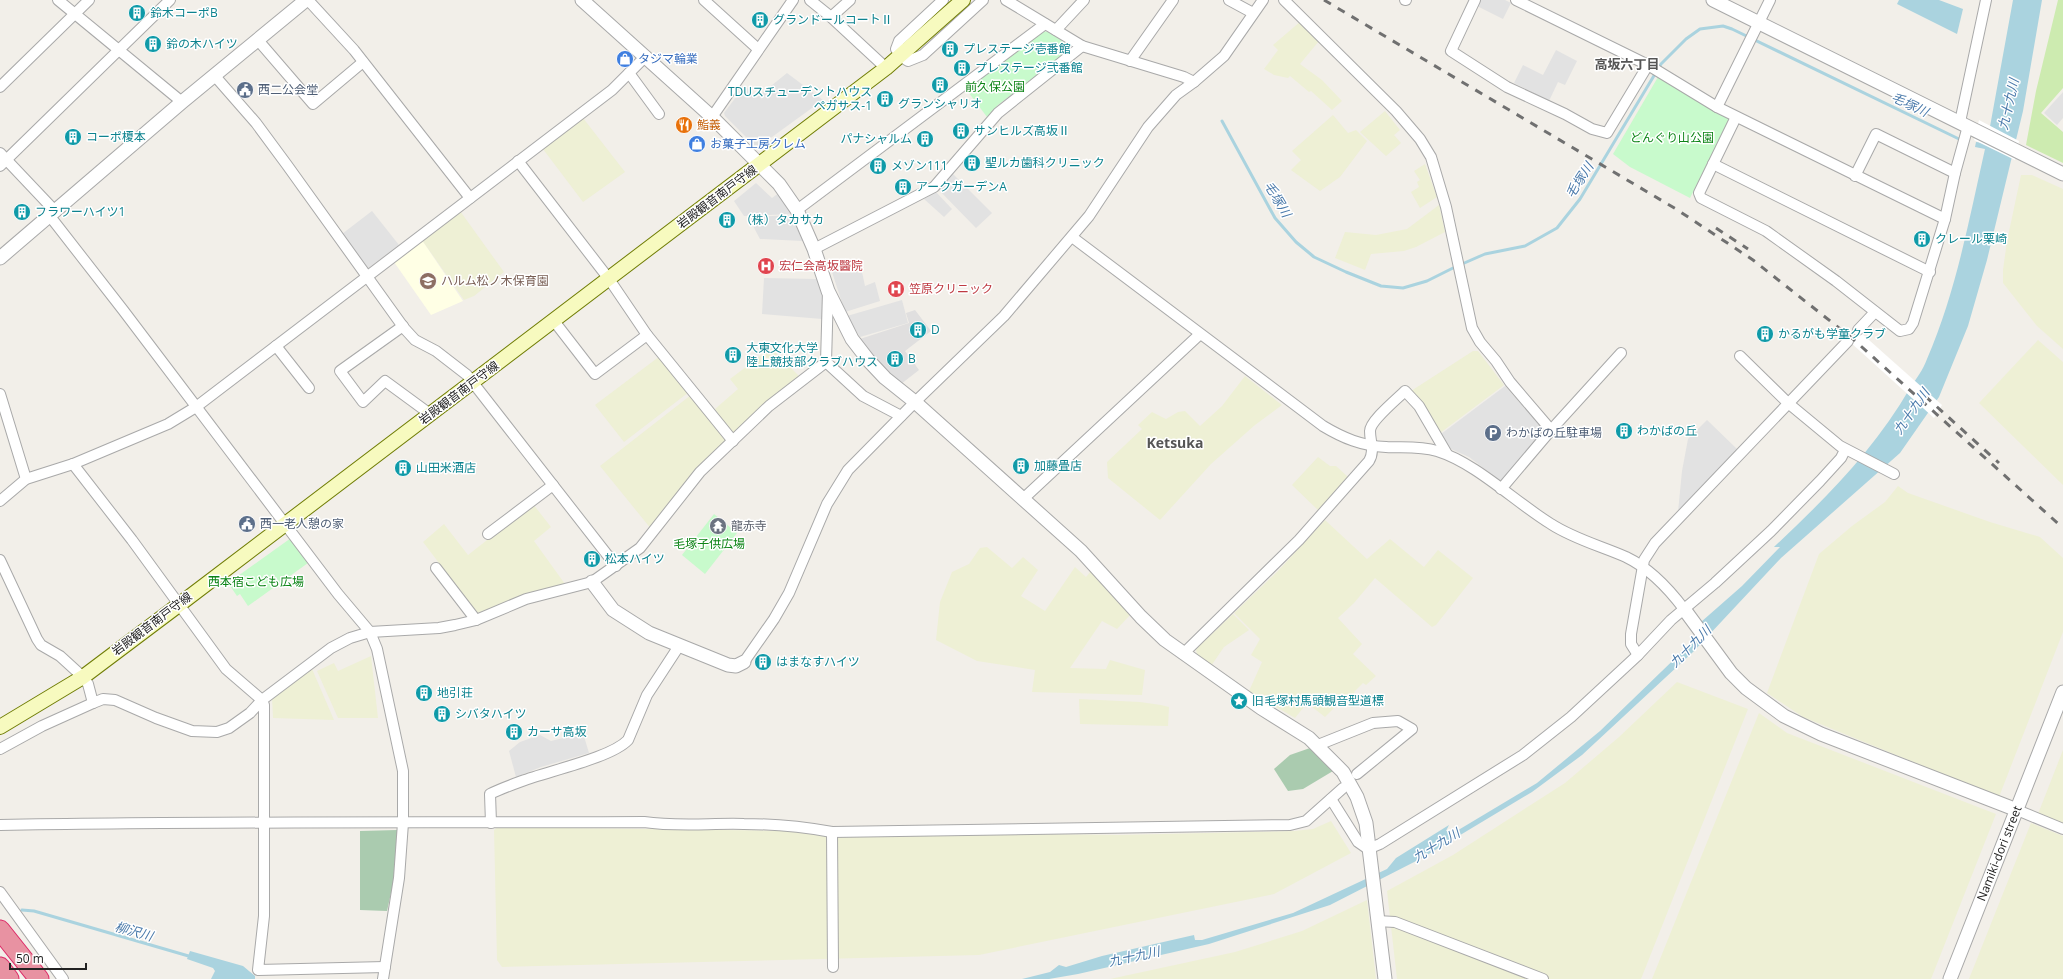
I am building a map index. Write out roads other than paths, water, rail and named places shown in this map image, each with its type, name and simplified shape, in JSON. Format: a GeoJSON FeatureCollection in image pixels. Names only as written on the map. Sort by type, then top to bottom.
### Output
{"type":"FeatureCollection","features":[{"type":"Feature","properties":{"kind":"highway"},"geometry":{"type":"LineString","coordinates":[[0,930],[39,979]]}},
{"type":"Feature","properties":{"kind":"highway"},"geometry":{"type":"LineString","coordinates":[[0,967],[9,979]]}},
{"type":"Feature","properties":{"kind":"main road","name":"岩殿観音南戸守線"},"geometry":{"type":"LineString","coordinates":[[0,727],[83,677],[180,604],[886,68],[963,0]]}},
{"type":"Feature","properties":{"kind":"street"},"geometry":{"type":"LineString","coordinates":[[58,0],[182,102]]}},
{"type":"Feature","properties":{"kind":"street"},"geometry":{"type":"LineString","coordinates":[[0,87],[89,0]]}},
{"type":"Feature","properties":{"kind":"street"},"geometry":{"type":"LineString","coordinates":[[73,464],[180,604],[226,670],[262,700],[264,705],[264,916],[258,970],[384,973],[399,878],[403,823],[403,771],[377,649],[370,632],[196,407],[52,212],[2,159],[119,50],[170,0]]}},
{"type":"Feature","properties":{"kind":"street"},"geometry":{"type":"LineString","coordinates":[[0,258],[214,75],[307,0],[363,62],[470,198]]}},
{"type":"Feature","properties":{"kind":"street"},"geometry":{"type":"LineString","coordinates":[[582,0],[712,117],[761,164],[779,184],[797,210],[814,249],[828,291],[852,338],[869,361],[885,378],[915,402],[1081,551],[1141,617],[1165,640],[1183,654],[1318,745],[1343,772],[1354,790],[1366,823],[1385,979]]}},
{"type":"Feature","properties":{"kind":"street"},"geometry":{"type":"LineString","coordinates":[[704,0],[758,49]]}},
{"type":"Feature","properties":{"kind":"street"},"geometry":{"type":"LineString","coordinates":[[712,117],[793,0]]}},
{"type":"Feature","properties":{"kind":"street"},"geometry":{"type":"LineString","coordinates":[[810,0],[832,17],[886,68]]}},
{"type":"Feature","properties":{"kind":"street"},"geometry":{"type":"LineString","coordinates":[[832,17],[850,0]]}},
{"type":"Feature","properties":{"kind":"street"},"geometry":{"type":"LineString","coordinates":[[943,0],[900,41],[896,49],[905,52],[908,61],[923,55],[983,0]]}},
{"type":"Feature","properties":{"kind":"street"},"geometry":{"type":"LineString","coordinates":[[1006,0],[1082,46],[1184,77],[1194,82]]}},
{"type":"Feature","properties":{"kind":"street"},"geometry":{"type":"LineString","coordinates":[[1056,30],[1084,0]]}},
{"type":"Feature","properties":{"kind":"street"},"geometry":{"type":"LineString","coordinates":[[1130,61],[1174,0]]}},
{"type":"Feature","properties":{"kind":"street"},"geometry":{"type":"LineString","coordinates":[[1229,0],[1253,14]]}},
{"type":"Feature","properties":{"kind":"street"},"geometry":{"type":"LineString","coordinates":[[592,582],[613,610],[649,633],[728,665],[736,666],[744,662],[774,620],[789,594],[827,504],[836,486],[848,470],[915,402],[1004,316],[1072,237],[1098,202],[1148,127],[1176,95],[1194,82],[1224,56],[1263,0]]}},
{"type":"Feature","properties":{"kind":"street"},"geometry":{"type":"LineString","coordinates":[[1284,0],[1396,111],[1420,139],[1431,157],[1446,207],[1472,328],[1480,342],[1496,360],[1510,382],[1551,430]]}},
{"type":"Feature","properties":{"kind":"street"},"geometry":{"type":"LineString","coordinates":[[1475,0],[1450,49],[1451,51],[1507,87],[1565,114],[1592,129],[1608,134],[1648,65]]}},
{"type":"Feature","properties":{"kind":"street"},"geometry":{"type":"LineString","coordinates":[[1516,0],[1534,4],[1648,65],[1736,117],[1946,219]]}},
{"type":"Feature","properties":{"kind":"street"},"geometry":{"type":"LineString","coordinates":[[1714,0],[1759,21],[2063,174]]}},
{"type":"Feature","properties":{"kind":"street"},"geometry":{"type":"LineString","coordinates":[[1717,107],[1770,0]]}},
{"type":"Feature","properties":{"kind":"street"},"geometry":{"type":"LineString","coordinates":[[1736,117],[1699,193],[1701,198],[1766,232],[1830,277],[1900,331],[1909,329],[1930,272],[1946,219],[1955,173],[1968,126],[1986,0]]}},
{"type":"Feature","properties":{"kind":"street"},"geometry":{"type":"LineString","coordinates":[[797,210],[1045,24]]}},
{"type":"Feature","properties":{"kind":"street"},"geometry":{"type":"LineString","coordinates":[[257,39],[313,104],[363,62]]}},
{"type":"Feature","properties":{"kind":"street"},"geometry":{"type":"LineString","coordinates":[[814,249],[934,187],[998,113],[1082,46]]}},
{"type":"Feature","properties":{"kind":"street"},"geometry":{"type":"LineString","coordinates":[[0,501],[26,479],[73,464],[168,424],[196,407],[612,90],[646,56]]}},
{"type":"Feature","properties":{"kind":"street"},"geometry":{"type":"LineString","coordinates":[[629,73],[659,114]]}},
{"type":"Feature","properties":{"kind":"street"},"geometry":{"type":"LineString","coordinates":[[214,75],[256,123],[415,340],[436,351],[467,375],[616,566]]}},
{"type":"Feature","properties":{"kind":"street"},"geometry":{"type":"LineString","coordinates":[[1855,176],[1876,134],[1955,173]]}},
{"type":"Feature","properties":{"kind":"street"},"geometry":{"type":"LineString","coordinates":[[518,162],[609,279],[647,335],[733,441]]}},
{"type":"Feature","properties":{"kind":"street"},"geometry":{"type":"LineString","coordinates":[[1713,164],[1930,272]]}},
{"type":"Feature","properties":{"kind":"street"},"geometry":{"type":"LineString","coordinates":[[1072,237],[1199,335],[1323,426],[1339,436],[1372,446],[1410,447],[1436,450],[1461,459],[1501,490],[1556,527],[1627,558],[1643,569],[1674,596],[1708,644],[1746,688],[1784,716],[1828,737],[2063,828]]}},
{"type":"Feature","properties":{"kind":"street"},"geometry":{"type":"LineString","coordinates":[[828,291],[826,362],[863,396],[901,416]]}},
{"type":"Feature","properties":{"kind":"street"},"geometry":{"type":"LineString","coordinates":[[1858,330],[1875,312]]}},
{"type":"Feature","properties":{"kind":"street"},"geometry":{"type":"LineString","coordinates":[[554,321],[595,374],[647,335]]}},
{"type":"Feature","properties":{"kind":"street"},"geometry":{"type":"LineString","coordinates":[[404,326],[340,371],[362,402],[385,381],[430,414]]}},
{"type":"Feature","properties":{"kind":"street"},"geometry":{"type":"LineString","coordinates":[[1022,499],[1199,335]]}},
{"type":"Feature","properties":{"kind":"street"},"geometry":{"type":"LineString","coordinates":[[1638,655],[1631,644],[1631,634],[1636,596],[1644,560],[1656,543],[1848,341]]}},
{"type":"Feature","properties":{"kind":"street"},"geometry":{"type":"LineString","coordinates":[[276,346],[309,388]]}},
{"type":"Feature","properties":{"kind":"street"},"geometry":{"type":"LineString","coordinates":[[1501,490],[1551,430],[1621,353]]}},
{"type":"Feature","properties":{"kind":"street"},"geometry":{"type":"LineString","coordinates":[[1740,356],[1788,403],[1847,451],[1892,473]]}},
{"type":"Feature","properties":{"kind":"street"},"geometry":{"type":"LineString","coordinates":[[0,749],[42,726],[103,699],[115,700],[156,718],[192,731],[217,732],[229,728],[250,713],[262,700],[332,648],[350,638],[370,632],[439,628],[476,620],[526,599],[592,582],[640,548],[692,482],[733,441],[769,406],[826,362]]}},
{"type":"Feature","properties":{"kind":"street"},"geometry":{"type":"LineString","coordinates":[[1183,654],[1254,586],[1305,534],[1369,461],[1373,455],[1370,429],[1373,422],[1405,391],[1419,406],[1447,454]]}},
{"type":"Feature","properties":{"kind":"street"},"geometry":{"type":"LineString","coordinates":[[0,394],[26,479]]}},
{"type":"Feature","properties":{"kind":"street"},"geometry":{"type":"LineString","coordinates":[[1369,852],[1524,755],[1571,717],[1638,655],[1671,620],[1685,611],[1771,531],[1847,451]]}},
{"type":"Feature","properties":{"kind":"street"},"geometry":{"type":"LineString","coordinates":[[488,534],[553,485]]}},
{"type":"Feature","properties":{"kind":"street"},"geometry":{"type":"LineString","coordinates":[[0,560],[37,639],[41,645],[60,656],[83,677],[88,684],[93,703]]}},
{"type":"Feature","properties":{"kind":"street"},"geometry":{"type":"LineString","coordinates":[[436,568],[476,620]]}},
{"type":"Feature","properties":{"kind":"street"},"geometry":{"type":"LineString","coordinates":[[491,823],[490,794],[521,781],[605,754],[623,746],[628,740],[653,684],[679,646]]}},
{"type":"Feature","properties":{"kind":"street","name":"Namiki-dori street"},"geometry":{"type":"LineString","coordinates":[[1950,979],[2063,692]]}},
{"type":"Feature","properties":{"kind":"street"},"geometry":{"type":"LineString","coordinates":[[1318,745],[1373,723],[1398,720],[1412,729],[1357,774]]}},
{"type":"Feature","properties":{"kind":"street"},"geometry":{"type":"LineString","coordinates":[[0,825],[159,822],[265,824],[746,824],[815,829],[832,832],[1290,824],[1306,821],[1343,788]]}},
{"type":"Feature","properties":{"kind":"street"},"geometry":{"type":"LineString","coordinates":[[1331,799],[1358,842],[1369,852]]}},
{"type":"Feature","properties":{"kind":"street"},"geometry":{"type":"LineString","coordinates":[[832,832],[834,967]]}},
{"type":"Feature","properties":{"kind":"street"},"geometry":{"type":"LineString","coordinates":[[0,892],[63,979]]}},
{"type":"Feature","properties":{"kind":"street"},"geometry":{"type":"LineString","coordinates":[[1377,921],[1395,922],[1543,979]]}},
{"type":"Feature","properties":{"kind":"water"},"geometry":{"type":"Polygon","coordinates":[[[1899,0],[1939,0],[1963,9],[1957,34],[1897,4],[1899,0]]]}},
{"type":"Feature","properties":{"kind":"water","name":"九十九川"},"geometry":{"type":"Polygon","coordinates":[[[2013,0],[2042,0],[2023,111],[1987,260],[1968,326],[1939,397],[1900,453],[1781,558],[1693,652],[1582,755],[1532,792],[1422,858],[1330,905],[1209,944],[1078,974],[1049,979],[1022,979],[1050,972],[1059,965],[1066,967],[1102,956],[1194,935],[1195,940],[1202,940],[1293,913],[1387,869],[1396,858],[1449,825],[1446,831],[1455,832],[1537,783],[1600,731],[1693,641],[1701,622],[1742,586],[1780,547],[1774,547],[1830,492],[1865,452],[1881,432],[1924,367],[1946,308],[1961,256],[1985,149],[1975,147],[1976,142],[1987,143],[2013,0]]]}},
{"type":"Feature","properties":{"kind":"water"},"geometry":{"type":"Polygon","coordinates":[[[190,951],[243,966],[255,976],[255,979],[211,979],[215,971],[213,968],[187,959],[190,951]]]}},
{"type":"Feature","properties":{"kind":"waterway","name":"毛塚川"},"geometry":{"type":"LineString","coordinates":[[1222,121],[1275,218],[1296,242],[1314,257],[1346,272],[1381,286],[1403,288],[1427,281],[1485,254],[1525,246],[1557,228],[1580,199],[1661,64],[1686,39],[1700,29],[1723,26],[1732,29],[1959,139]]}},
{"type":"Feature","properties":{"kind":"waterway","name":"柳沢川"},"geometry":{"type":"LineString","coordinates":[[22,910],[34,911],[192,957]]}},
{"type":"Feature","properties":{"kind":"railway"},"geometry":{"type":"LineString","coordinates":[[1324,0],[1676,209],[1753,260],[1853,339],[2063,528]]}},
{"type":"Feature","properties":{"kind":"railway"},"geometry":{"type":"LineString","coordinates":[[1716,228],[1748,249]]}},
{"type":"Feature","properties":{"kind":"railway"},"geometry":{"type":"LineString","coordinates":[[1925,396],[1999,463]]}},
{"type":"Feature","properties":{"kind":"place","name":"鈴木コーポB"},"geometry":{"type":"Point","coordinates":[137,13]}},
{"type":"Feature","properties":{"kind":"place","name":"グランドールコートⅡ"},"geometry":{"type":"Point","coordinates":[760,20]}},
{"type":"Feature","properties":{"kind":"place","name":"鈴の木ハイツ"},"geometry":{"type":"Point","coordinates":[153,44]}},
{"type":"Feature","properties":{"kind":"place","name":"プレステージ壱番館"},"geometry":{"type":"Point","coordinates":[950,49]}},
{"type":"Feature","properties":{"kind":"place","name":"タジマ輪業"},"geometry":{"type":"Point","coordinates":[625,59]}},
{"type":"Feature","properties":{"kind":"place","name":"プレステージ弐番館"},"geometry":{"type":"Point","coordinates":[962,68]}},
{"type":"Feature","properties":{"kind":"place","name":"グランシャリオ"},"geometry":{"type":"Point","coordinates":[940,85]}},
{"type":"Feature","properties":{"kind":"place","name":"西二公会堂"},"geometry":{"type":"Point","coordinates":[245,90]}},
{"type":"Feature","properties":{"kind":"place","name":"TDUスチューデントハウス ペガサス-1"},"geometry":{"type":"Point","coordinates":[885,99]}},
{"type":"Feature","properties":{"kind":"place","name":"鮨義"},"geometry":{"type":"Point","coordinates":[684,125]}},
{"type":"Feature","properties":{"kind":"place","name":"サンヒルズ高坂Ⅱ"},"geometry":{"type":"Point","coordinates":[961,131]}},
{"type":"Feature","properties":{"kind":"place","name":"コーポ榎本"},"geometry":{"type":"Point","coordinates":[73,137]}},
{"type":"Feature","properties":{"kind":"place","name":"パナシャルム"},"geometry":{"type":"Point","coordinates":[925,139]}},
{"type":"Feature","properties":{"kind":"place","name":"お菓子工房クレム"},"geometry":{"type":"Point","coordinates":[697,144]}},
{"type":"Feature","properties":{"kind":"place","name":"聖ルカ歯科クリニック"},"geometry":{"type":"Point","coordinates":[972,163]}},
{"type":"Feature","properties":{"kind":"place","name":"メゾン111"},"geometry":{"type":"Point","coordinates":[878,166]}},
{"type":"Feature","properties":{"kind":"place","name":"アークガーデンA"},"geometry":{"type":"Point","coordinates":[903,187]}},
{"type":"Feature","properties":{"kind":"place","name":"フラワーハイツ1"},"geometry":{"type":"Point","coordinates":[22,212]}},
{"type":"Feature","properties":{"kind":"place","name":"（株）タカサカ"},"geometry":{"type":"Point","coordinates":[727,220]}},
{"type":"Feature","properties":{"kind":"place","name":"クレール栗崎"},"geometry":{"type":"Point","coordinates":[1922,239]}},
{"type":"Feature","properties":{"kind":"place","name":"宏仁会高坂醫院"},"geometry":{"type":"Point","coordinates":[766,266]}},
{"type":"Feature","properties":{"kind":"place","name":"ハルム松ノ木保育園"},"geometry":{"type":"Point","coordinates":[428,281]}},
{"type":"Feature","properties":{"kind":"place","name":"笠原クリニック"},"geometry":{"type":"Point","coordinates":[896,289]}},
{"type":"Feature","properties":{"kind":"place","name":"D"},"geometry":{"type":"Point","coordinates":[918,330]}},
{"type":"Feature","properties":{"kind":"place","name":"かるがも学童クラブ"},"geometry":{"type":"Point","coordinates":[1765,334]}},
{"type":"Feature","properties":{"kind":"place","name":"大東文化大学 陸上競技部クラブハウス"},"geometry":{"type":"Point","coordinates":[733,355]}},
{"type":"Feature","properties":{"kind":"place","name":"B"},"geometry":{"type":"Point","coordinates":[895,359]}},
{"type":"Feature","properties":{"kind":"place","name":"わかばの丘"},"geometry":{"type":"Point","coordinates":[1624,431]}},
{"type":"Feature","properties":{"kind":"place","name":"わかばの丘駐車場"},"geometry":{"type":"Point","coordinates":[1493,433]}},
{"type":"Feature","properties":{"kind":"place","name":"加藤畳店"},"geometry":{"type":"Point","coordinates":[1021,466]}},
{"type":"Feature","properties":{"kind":"place","name":"山田米酒店"},"geometry":{"type":"Point","coordinates":[403,468]}},
{"type":"Feature","properties":{"kind":"place","name":"西一老人憩の家"},"geometry":{"type":"Point","coordinates":[247,524]}},
{"type":"Feature","properties":{"kind":"place","name":"龍赤寺"},"geometry":{"type":"Point","coordinates":[718,526]}},
{"type":"Feature","properties":{"kind":"place","name":"松本ハイツ"},"geometry":{"type":"Point","coordinates":[592,559]}},
{"type":"Feature","properties":{"kind":"place","name":"はまなすハイツ"},"geometry":{"type":"Point","coordinates":[763,662]}},
{"type":"Feature","properties":{"kind":"place","name":"地引荘"},"geometry":{"type":"Point","coordinates":[424,693]}},
{"type":"Feature","properties":{"kind":"place","name":"旧毛塚村馬頭観音型道標"},"geometry":{"type":"Point","coordinates":[1239,701]}},
{"type":"Feature","properties":{"kind":"place","name":"シバタハイツ"},"geometry":{"type":"Point","coordinates":[442,714]}},
{"type":"Feature","properties":{"kind":"place","name":"カーサ高坂"},"geometry":{"type":"Point","coordinates":[514,732]}},
{"type":"Feature","properties":{"kind":"district","name":"高坂六丁目"},"geometry":{"type":"Point","coordinates":[1627,64]}},
{"type":"Feature","properties":{"kind":"district","name":"Ketsuka"},"geometry":{"type":"Point","coordinates":[1175,443]}},
{"type":"Feature","properties":{"kind":"park label","name":"前久保公園"},"geometry":{"type":"Point","coordinates":[995,87]}},
{"type":"Feature","properties":{"kind":"park label","name":"どんぐり山公園"},"geometry":{"type":"Point","coordinates":[1672,138]}},
{"type":"Feature","properties":{"kind":"park label","name":"毛塚子供広場"},"geometry":{"type":"Point","coordinates":[709,544]}},
{"type":"Feature","properties":{"kind":"park label","name":"西本宿こども広場"},"geometry":{"type":"Point","coordinates":[256,582]}}]}
